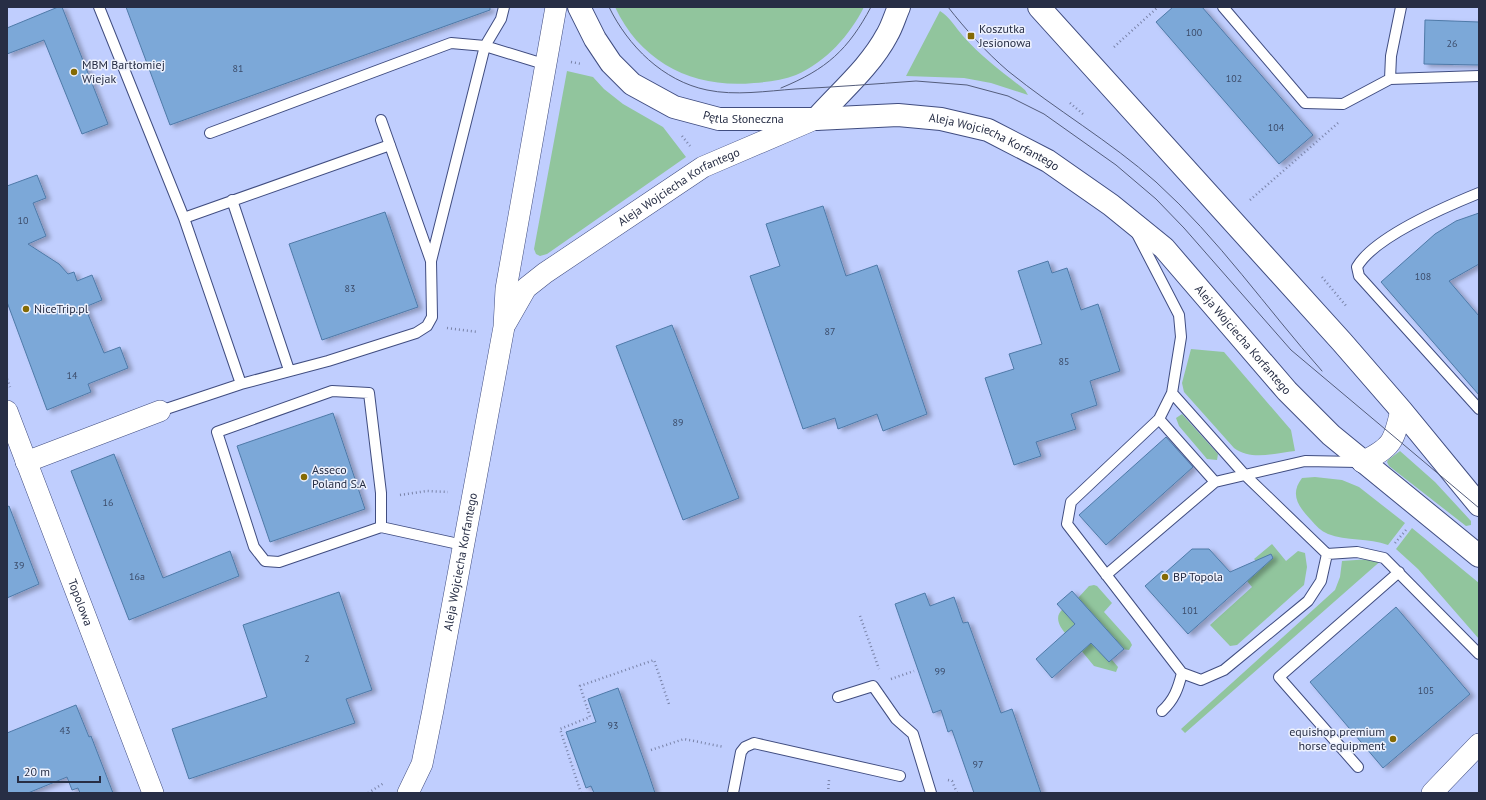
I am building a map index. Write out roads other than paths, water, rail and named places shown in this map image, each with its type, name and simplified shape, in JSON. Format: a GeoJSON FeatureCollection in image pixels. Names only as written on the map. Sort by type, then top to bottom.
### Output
{"type":"FeatureCollection","features":[{"type":"Feature","properties":{"kind":"main road","name":"Pętla Słoneczna"},"geometry":{"type":"LineString","coordinates":[[579,7],[595,39],[611,63],[632,84],[674,107],[719,119],[816,119]]}},
{"type":"Feature","properties":{"kind":"main road"},"geometry":{"type":"LineString","coordinates":[[816,119],[877,52],[888,35],[899,7]]}},
{"type":"Feature","properties":{"kind":"main road"},"geometry":{"type":"LineString","coordinates":[[1039,7],[1332,330],[1401,410],[1479,505]]}},
{"type":"Feature","properties":{"kind":"main road","name":"Aleja Wojciecha Korfantego"},"geometry":{"type":"LineString","coordinates":[[816,119],[898,115],[941,118],[988,130],[1054,165],[1075,178],[1164,248],[1287,391],[1331,435],[1362,462],[1479,556]]}},
{"type":"Feature","properties":{"kind":"street","name":"Aleja Wojciecha Korfantego"},"geometry":{"type":"LineString","coordinates":[[408,793],[422,764],[504,327],[506,289],[547,65],[556,7]]}},
{"type":"Feature","properties":{"kind":"street","name":"Aleja Wojciecha Korfantego"},"geometry":{"type":"LineString","coordinates":[[504,327],[526,288],[545,273],[703,167],[816,119]]}},
{"type":"Feature","properties":{"kind":"street"},"geometry":{"type":"LineString","coordinates":[[513,250],[522,268],[533,274],[545,273]]}},
{"type":"Feature","properties":{"kind":"street"},"geometry":{"type":"LineString","coordinates":[[1362,462],[1380,453],[1395,437],[1401,410]]}},
{"type":"Feature","properties":{"kind":"street","name":"Topolowa"},"geometry":{"type":"LineString","coordinates":[[7,411],[13,442],[26,462],[153,793]]}},
{"type":"Feature","properties":{"kind":"street"},"geometry":{"type":"LineString","coordinates":[[26,462],[160,411]]}},
{"type":"Feature","properties":{"kind":"street"},"geometry":{"type":"LineString","coordinates":[[1432,793],[1479,744]]}},
{"type":"Feature","properties":{"kind":"lane"},"geometry":{"type":"LineString","coordinates":[[99,7],[184,218],[241,384]]}},
{"type":"Feature","properties":{"kind":"lane"},"geometry":{"type":"LineString","coordinates":[[160,411],[241,384],[335,359],[416,333],[427,326],[432,317],[431,261],[485,46],[502,19],[504,7]]}},
{"type":"Feature","properties":{"kind":"lane"},"geometry":{"type":"LineString","coordinates":[[1223,7],[1304,103],[1343,104],[1390,79],[1479,76]]}},
{"type":"Feature","properties":{"kind":"lane"},"geometry":{"type":"LineString","coordinates":[[1390,79],[1391,56],[1401,7]]}},
{"type":"Feature","properties":{"kind":"lane"},"geometry":{"type":"LineString","coordinates":[[210,132],[451,43],[485,46],[547,65]]}},
{"type":"Feature","properties":{"kind":"lane"},"geometry":{"type":"LineString","coordinates":[[381,120],[431,261]]}},
{"type":"Feature","properties":{"kind":"lane"},"geometry":{"type":"LineString","coordinates":[[184,218],[390,144]]}},
{"type":"Feature","properties":{"kind":"lane"},"geometry":{"type":"LineString","coordinates":[[1479,193],[1409,225],[1363,258],[1357,267],[1359,276],[1479,409]]}},
{"type":"Feature","properties":{"kind":"lane"},"geometry":{"type":"LineString","coordinates":[[232,200],[289,370]]}},
{"type":"Feature","properties":{"kind":"lane"},"geometry":{"type":"LineString","coordinates":[[1129,220],[1179,315],[1181,337],[1172,393],[1158,419],[1071,502],[1067,524],[1182,673],[1201,680],[1224,670],[1308,601],[1321,581],[1327,554]]}},
{"type":"Feature","properties":{"kind":"lane"},"geometry":{"type":"LineString","coordinates":[[381,527],[381,498],[369,393],[332,391],[217,432],[254,547],[265,561],[279,562],[381,527],[463,545]]}},
{"type":"Feature","properties":{"kind":"lane"},"geometry":{"type":"LineString","coordinates":[[1172,393],[1244,474],[1327,554],[1357,552],[1384,558],[1479,654]]}},
{"type":"Feature","properties":{"kind":"lane"},"geometry":{"type":"LineString","coordinates":[[1158,419],[1215,482]]}},
{"type":"Feature","properties":{"kind":"lane"},"geometry":{"type":"LineString","coordinates":[[1106,575],[1215,482],[1244,474],[1305,461],[1362,462]]}},
{"type":"Feature","properties":{"kind":"lane"},"geometry":{"type":"LineString","coordinates":[[1358,767],[1279,677],[1399,572]]}},
{"type":"Feature","properties":{"kind":"lane"},"geometry":{"type":"LineString","coordinates":[[1162,711],[1171,702],[1178,689],[1182,673]]}},
{"type":"Feature","properties":{"kind":"lane"},"geometry":{"type":"LineString","coordinates":[[838,697],[873,686],[896,720],[912,734],[931,793]]}},
{"type":"Feature","properties":{"kind":"lane"},"geometry":{"type":"LineString","coordinates":[[733,793],[741,752],[744,747],[754,743],[900,776]]}},
{"type":"Feature","properties":{"kind":"tram line"},"geometry":{"type":"LineString","coordinates":[[609,7],[626,35],[649,60],[676,79],[707,90],[729,93],[916,81],[967,85],[1008,96],[1044,114],[1116,165],[1156,199],[1184,228],[1291,350],[1479,508]]}},
{"type":"Feature","properties":{"kind":"tram line"},"geometry":{"type":"LineString","coordinates":[[781,88],[811,73],[835,56],[845,47],[854,35],[871,7]]}},
{"type":"Feature","properties":{"kind":"tram line"},"geometry":{"type":"LineString","coordinates":[[948,7],[976,40],[1008,71],[1102,139],[1156,182],[1179,204],[1221,250],[1322,371]]}},
{"type":"Feature","properties":{"kind":"place","name":"Koszutka Jesionowa"},"geometry":{"type":"Point","coordinates":[971,36]}},
{"type":"Feature","properties":{"kind":"place","name":"MBM Bartłomiej Wiejak"},"geometry":{"type":"Point","coordinates":[74,72]}},
{"type":"Feature","properties":{"kind":"place","name":"NiceTrip.pl"},"geometry":{"type":"Point","coordinates":[26,309]}},
{"type":"Feature","properties":{"kind":"place","name":"Asseco Poland S.A"},"geometry":{"type":"Point","coordinates":[304,477]}},
{"type":"Feature","properties":{"kind":"place","name":"BP Topola"},"geometry":{"type":"Point","coordinates":[1165,577]}},
{"type":"Feature","properties":{"kind":"place","name":"equishop premium horse equipment"},"geometry":{"type":"Point","coordinates":[1393,739]}}]}
